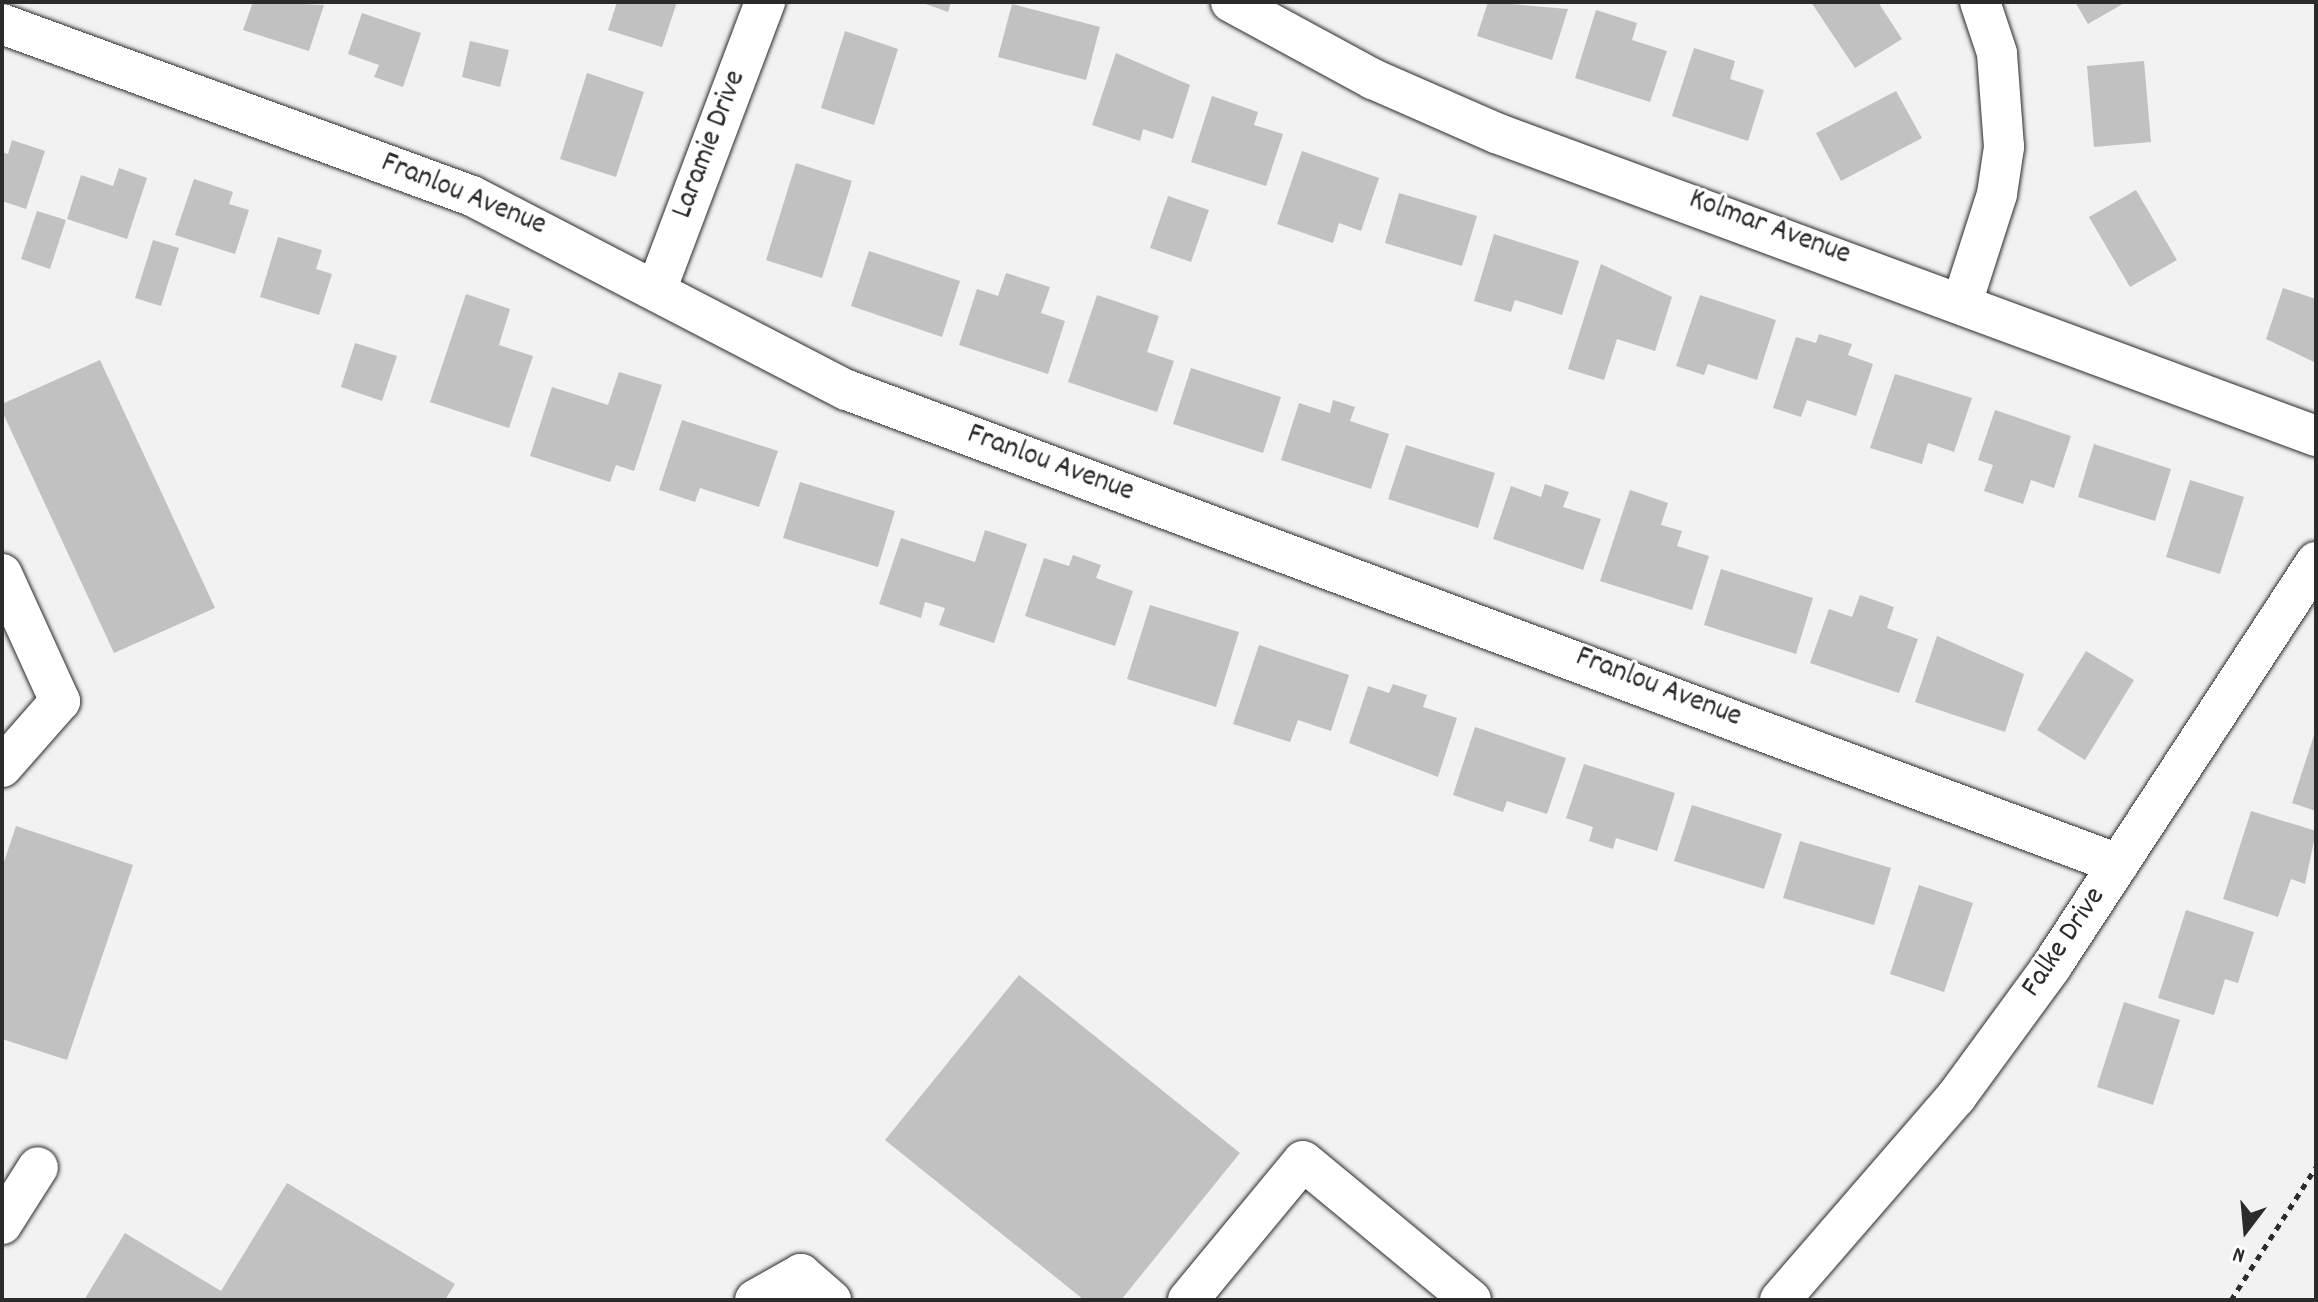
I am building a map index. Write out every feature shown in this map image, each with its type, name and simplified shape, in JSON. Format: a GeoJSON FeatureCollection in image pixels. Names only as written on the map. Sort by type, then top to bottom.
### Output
{"type":"FeatureCollection","features":[{"type":"Feature","properties":{"kind":"street","name":"Laramie Drive"},"geometry":{"type":"LineString","coordinates":[[657,288],[765,2]]}},
{"type":"Feature","properties":{"kind":"street","name":"Kolmar Avenue"},"geometry":{"type":"LineString","coordinates":[[1231,2],[1373,79],[1496,133],[1963,300],[2316,436]]}},
{"type":"Feature","properties":{"kind":"street"},"geometry":{"type":"LineString","coordinates":[[1963,300],[1997,194],[2004,147],[1997,53],[1980,2]]}},
{"type":"Feature","properties":{"kind":"street","name":"Franlou Avenue"},"geometry":{"type":"LineString","coordinates":[[2,24],[472,196],[657,288],[847,390],[2118,864]]}},
{"type":"Feature","properties":{"kind":"street","name":"Falke Drive"},"geometry":{"type":"LineString","coordinates":[[1780,1300],[1956,1097],[2118,864],[2316,562]]}},
{"type":"Feature","properties":{"kind":"street"},"geometry":{"type":"LineString","coordinates":[[2,574],[60,701],[2,767]]}},
{"type":"Feature","properties":{"kind":"street"},"geometry":{"type":"LineString","coordinates":[[1188,1300],[1303,1161],[1471,1300]]}},
{"type":"Feature","properties":{"kind":"street"},"geometry":{"type":"LineString","coordinates":[[2,1224],[38,1167]]}},
{"type":"Feature","properties":{"kind":"street"},"geometry":{"type":"LineString","coordinates":[[755,1300],[801,1274],[831,1300]]}},
{"type":"Feature","properties":{"kind":"path"},"geometry":{"type":"LineString","coordinates":[[2231,1300],[2316,1167]]}},
{"type":"Feature","properties":{"kind":"building"},"geometry":{"type":"Polygon","coordinates":[[[253,2],[324,5],[309,51],[243,30],[253,2]]]}},
{"type":"Feature","properties":{"kind":"building"},"geometry":{"type":"Polygon","coordinates":[[[617,2],[677,2],[662,47],[608,30],[617,2]]]}},
{"type":"Feature","properties":{"kind":"building"},"geometry":{"type":"Polygon","coordinates":[[[920,2],[951,2],[948,12],[920,2]]]}},
{"type":"Feature","properties":{"kind":"building"},"geometry":{"type":"Polygon","coordinates":[[[1488,2],[1568,9],[1552,60],[1477,36],[1488,2]]]}},
{"type":"Feature","properties":{"kind":"building"},"geometry":{"type":"Polygon","coordinates":[[[1811,2],[1878,2],[1902,39],[1855,68],[1811,2]]]}},
{"type":"Feature","properties":{"kind":"building"},"geometry":{"type":"Polygon","coordinates":[[[2075,2],[2126,2],[2088,24],[2075,2]]]}},
{"type":"Feature","properties":{"kind":"building"},"geometry":{"type":"Polygon","coordinates":[[[1012,4],[1100,27],[1086,80],[998,57],[1012,4]]]}},
{"type":"Feature","properties":{"kind":"building"},"geometry":{"type":"Polygon","coordinates":[[[1596,10],[1637,23],[1632,40],[1667,51],[1650,102],[1575,78],[1596,10]]]}},
{"type":"Feature","properties":{"kind":"building"},"geometry":{"type":"Polygon","coordinates":[[[362,13],[421,33],[403,87],[374,77],[379,65],[348,54],[362,13]]]}},
{"type":"Feature","properties":{"kind":"building"},"geometry":{"type":"Polygon","coordinates":[[[845,31],[898,49],[874,125],[821,108],[845,31]]]}},
{"type":"Feature","properties":{"kind":"building"},"geometry":{"type":"Polygon","coordinates":[[[470,41],[509,50],[500,87],[462,77],[470,41]]]}},
{"type":"Feature","properties":{"kind":"building"},"geometry":{"type":"Polygon","coordinates":[[[1694,48],[1735,61],[1730,79],[1764,90],[1748,141],[1672,116],[1694,48]]]}},
{"type":"Feature","properties":{"kind":"building"},"geometry":{"type":"Polygon","coordinates":[[[1116,53],[1190,85],[1173,139],[1143,129],[1140,141],[1092,125],[1116,53]]]}},
{"type":"Feature","properties":{"kind":"building"},"geometry":{"type":"Polygon","coordinates":[[[2144,61],[2151,142],[2094,147],[2087,66],[2144,61]]]}},
{"type":"Feature","properties":{"kind":"building"},"geometry":{"type":"Polygon","coordinates":[[[587,73],[644,92],[616,177],[560,159],[587,73]]]}},
{"type":"Feature","properties":{"kind":"building"},"geometry":{"type":"Polygon","coordinates":[[[1896,91],[1922,138],[1841,181],[1816,133],[1896,91]]]}},
{"type":"Feature","properties":{"kind":"building"},"geometry":{"type":"Polygon","coordinates":[[[1212,96],[1258,112],[1254,125],[1283,134],[1266,186],[1191,162],[1212,96]]]}},
{"type":"Feature","properties":{"kind":"building"},"geometry":{"type":"Polygon","coordinates":[[[12,140],[45,151],[26,209],[2,201],[2,152],[8,154],[12,140]]]}},
{"type":"Feature","properties":{"kind":"building"},"geometry":{"type":"Polygon","coordinates":[[[1302,151],[1379,178],[1361,231],[1339,223],[1333,243],[1277,224],[1302,151]]]}},
{"type":"Feature","properties":{"kind":"building"},"geometry":{"type":"Polygon","coordinates":[[[796,163],[852,181],[822,278],[766,260],[796,163]]]}},
{"type":"Feature","properties":{"kind":"building"},"geometry":{"type":"Polygon","coordinates":[[[119,168],[147,178],[127,239],[67,219],[81,175],[113,186],[119,168]]]}},
{"type":"Feature","properties":{"kind":"building"},"geometry":{"type":"Polygon","coordinates":[[[194,179],[233,192],[229,204],[249,210],[235,254],[175,235],[194,179]]]}},
{"type":"Feature","properties":{"kind":"building"},"geometry":{"type":"Polygon","coordinates":[[[2136,190],[2177,260],[2130,287],[2089,217],[2136,190]]]}},
{"type":"Feature","properties":{"kind":"building"},"geometry":{"type":"Polygon","coordinates":[[[1399,193],[1477,216],[1462,266],[1385,243],[1399,193]]]}},
{"type":"Feature","properties":{"kind":"building"},"geometry":{"type":"Polygon","coordinates":[[[1168,196],[1209,210],[1191,262],[1150,248],[1168,196]]]}},
{"type":"Feature","properties":{"kind":"building"},"geometry":{"type":"Polygon","coordinates":[[[37,211],[66,220],[50,269],[21,259],[37,211]]]}},
{"type":"Feature","properties":{"kind":"building"},"geometry":{"type":"Polygon","coordinates":[[[1494,234],[1579,261],[1562,315],[1515,300],[1511,312],[1474,301],[1494,234]]]}},
{"type":"Feature","properties":{"kind":"building"},"geometry":{"type":"Polygon","coordinates":[[[278,237],[322,250],[316,269],[332,274],[319,315],[260,297],[278,237]]]}},
{"type":"Feature","properties":{"kind":"building"},"geometry":{"type":"Polygon","coordinates":[[[153,240],[179,248],[161,306],[135,298],[153,240]]]}},
{"type":"Feature","properties":{"kind":"building"},"geometry":{"type":"Polygon","coordinates":[[[869,251],[960,281],[942,337],[851,306],[869,251]]]}},
{"type":"Feature","properties":{"kind":"building"},"geometry":{"type":"Polygon","coordinates":[[[1601,264],[1672,297],[1655,351],[1617,339],[1604,380],[1568,369],[1601,264]]]}},
{"type":"Feature","properties":{"kind":"building"},"geometry":{"type":"Polygon","coordinates":[[[1006,273],[1050,287],[1041,313],[1065,321],[1048,374],[959,345],[977,289],[998,296],[1006,273]]]}},
{"type":"Feature","properties":{"kind":"building"},"geometry":{"type":"Polygon","coordinates":[[[2283,288],[2316,299],[2316,363],[2266,339],[2283,288]]]}},
{"type":"Feature","properties":{"kind":"building"},"geometry":{"type":"Polygon","coordinates":[[[466,294],[510,309],[499,345],[533,356],[509,428],[430,402],[466,294]]]}},
{"type":"Feature","properties":{"kind":"building"},"geometry":{"type":"Polygon","coordinates":[[[1097,295],[1159,316],[1147,352],[1174,361],[1157,412],[1068,382],[1097,295]]]}},
{"type":"Feature","properties":{"kind":"building"},"geometry":{"type":"Polygon","coordinates":[[[1700,295],[1776,320],[1757,380],[1708,364],[1704,375],[1676,366],[1700,295]]]}},
{"type":"Feature","properties":{"kind":"building"},"geometry":{"type":"Polygon","coordinates":[[[1819,334],[1852,344],[1848,355],[1873,364],[1856,416],[1807,400],[1801,417],[1773,408],[1796,337],[1816,343],[1819,334]]]}},
{"type":"Feature","properties":{"kind":"building"},"geometry":{"type":"Polygon","coordinates":[[[355,343],[397,356],[382,401],[341,387],[355,343]]]}},
{"type":"Feature","properties":{"kind":"building"},"geometry":{"type":"Polygon","coordinates":[[[100,360],[215,608],[114,653],[2,411],[2,404],[100,360]]]}},
{"type":"Feature","properties":{"kind":"building"},"geometry":{"type":"Polygon","coordinates":[[[1191,368],[1281,397],[1263,453],[1173,424],[1191,368]]]}},
{"type":"Feature","properties":{"kind":"building"},"geometry":{"type":"Polygon","coordinates":[[[619,372],[662,385],[634,471],[616,465],[610,482],[530,456],[552,387],[608,405],[619,372]]]}},
{"type":"Feature","properties":{"kind":"building"},"geometry":{"type":"Polygon","coordinates":[[[1895,374],[1972,398],[1954,452],[1928,443],[1922,464],[1870,448],[1895,374]]]}},
{"type":"Feature","properties":{"kind":"building"},"geometry":{"type":"Polygon","coordinates":[[[1333,400],[1355,407],[1350,421],[1389,434],[1371,489],[1281,460],[1299,403],[1330,413],[1333,400]]]}},
{"type":"Feature","properties":{"kind":"building"},"geometry":{"type":"Polygon","coordinates":[[[1995,410],[2071,436],[2054,488],[2031,480],[2023,504],[1984,491],[1993,465],[1978,460],[1995,410]]]}},
{"type":"Feature","properties":{"kind":"building"},"geometry":{"type":"Polygon","coordinates":[[[682,420],[778,451],[759,507],[700,488],[695,502],[659,490],[682,420]]]}},
{"type":"Feature","properties":{"kind":"building"},"geometry":{"type":"Polygon","coordinates":[[[2094,444],[2171,469],[2155,521],[2078,497],[2094,444]]]}},
{"type":"Feature","properties":{"kind":"building"},"geometry":{"type":"Polygon","coordinates":[[[1406,445],[1495,473],[1478,528],[1388,499],[1406,445]]]}},
{"type":"Feature","properties":{"kind":"building"},"geometry":{"type":"Polygon","coordinates":[[[2190,480],[2244,497],[2220,574],[2166,557],[2190,480]]]}},
{"type":"Feature","properties":{"kind":"building"},"geometry":{"type":"Polygon","coordinates":[[[800,482],[895,511],[878,567],[783,538],[800,482]]]}},
{"type":"Feature","properties":{"kind":"building"},"geometry":{"type":"Polygon","coordinates":[[[1545,484],[1569,492],[1563,507],[1601,519],[1583,570],[1493,539],[1511,486],[1541,497],[1545,484]]]}},
{"type":"Feature","properties":{"kind":"building"},"geometry":{"type":"Polygon","coordinates":[[[1630,490],[1668,503],[1661,525],[1682,531],[1677,546],[1709,556],[1692,610],[1600,581],[1630,490]]]}},
{"type":"Feature","properties":{"kind":"building"},"geometry":{"type":"Polygon","coordinates":[[[985,530],[1027,544],[994,643],[939,625],[945,608],[925,602],[921,618],[879,604],[901,538],[975,562],[985,530]]]}},
{"type":"Feature","properties":{"kind":"building"},"geometry":{"type":"Polygon","coordinates":[[[1073,555],[1101,565],[1096,578],[1133,591],[1115,646],[1025,616],[1044,558],[1069,566],[1073,555]]]}},
{"type":"Feature","properties":{"kind":"building"},"geometry":{"type":"Polygon","coordinates":[[[1721,569],[1813,598],[1796,654],[1704,625],[1721,569]]]}},
{"type":"Feature","properties":{"kind":"building"},"geometry":{"type":"Polygon","coordinates":[[[1860,595],[1894,607],[1887,628],[1918,639],[1899,693],[1810,663],[1829,609],[1852,617],[1860,595]]]}},
{"type":"Feature","properties":{"kind":"building"},"geometry":{"type":"Polygon","coordinates":[[[1150,605],[1239,632],[1216,707],[1127,679],[1150,605]]]}},
{"type":"Feature","properties":{"kind":"building"},"geometry":{"type":"Polygon","coordinates":[[[1937,636],[2024,674],[2005,732],[1915,702],[1937,636]]]}},
{"type":"Feature","properties":{"kind":"building"},"geometry":{"type":"Polygon","coordinates":[[[1259,645],[1349,675],[1331,731],[1298,720],[1290,742],[1233,724],[1259,645]]]}},
{"type":"Feature","properties":{"kind":"building"},"geometry":{"type":"Polygon","coordinates":[[[2086,651],[2134,680],[2085,760],[2037,730],[2086,651]]]}},
{"type":"Feature","properties":{"kind":"building"},"geometry":{"type":"Polygon","coordinates":[[[1393,684],[1427,695],[1423,707],[1457,718],[1438,777],[1349,743],[1368,686],[1389,693],[1393,684]]]}},
{"type":"Feature","properties":{"kind":"building"},"geometry":{"type":"Polygon","coordinates":[[[1475,727],[1566,758],[1547,814],[1507,801],[1503,812],[1453,795],[1475,727]]]}},
{"type":"Feature","properties":{"kind":"building"},"geometry":{"type":"Polygon","coordinates":[[[2316,729],[2316,811],[2292,803],[2316,729]]]}},
{"type":"Feature","properties":{"kind":"building"},"geometry":{"type":"Polygon","coordinates":[[[1584,764],[1675,793],[1657,851],[1616,838],[1613,849],[1589,841],[1593,827],[1566,818],[1584,764]]]}},
{"type":"Feature","properties":{"kind":"building"},"geometry":{"type":"Polygon","coordinates":[[[1692,805],[1782,834],[1764,889],[1674,861],[1692,805]]]}},
{"type":"Feature","properties":{"kind":"building"},"geometry":{"type":"Polygon","coordinates":[[[2251,811],[2316,831],[2305,884],[2291,879],[2278,917],[2223,899],[2251,811]]]}},
{"type":"Feature","properties":{"kind":"building"},"geometry":{"type":"Polygon","coordinates":[[[16,826],[133,865],[67,1060],[2,1039],[2,868],[16,826]]]}},
{"type":"Feature","properties":{"kind":"building"},"geometry":{"type":"Polygon","coordinates":[[[1800,841],[1891,868],[1874,925],[1783,898],[1800,841]]]}},
{"type":"Feature","properties":{"kind":"building"},"geometry":{"type":"Polygon","coordinates":[[[1919,885],[1973,903],[1944,992],[1890,974],[1919,885]]]}},
{"type":"Feature","properties":{"kind":"building"},"geometry":{"type":"Polygon","coordinates":[[[2186,910],[2254,932],[2238,983],[2225,979],[2214,1015],[2158,998],[2186,910]]]}},
{"type":"Feature","properties":{"kind":"building"},"geometry":{"type":"Polygon","coordinates":[[[1019,975],[1240,1153],[1121,1300],[1084,1300],[885,1140],[1019,975]]]}},
{"type":"Feature","properties":{"kind":"building"},"geometry":{"type":"Polygon","coordinates":[[[2124,1002],[2180,1020],[2153,1105],[2097,1087],[2124,1002]]]}},
{"type":"Feature","properties":{"kind":"building"},"geometry":{"type":"Polygon","coordinates":[[[287,1183],[455,1284],[445,1300],[84,1300],[125,1233],[221,1291],[287,1183]]]}}]}
